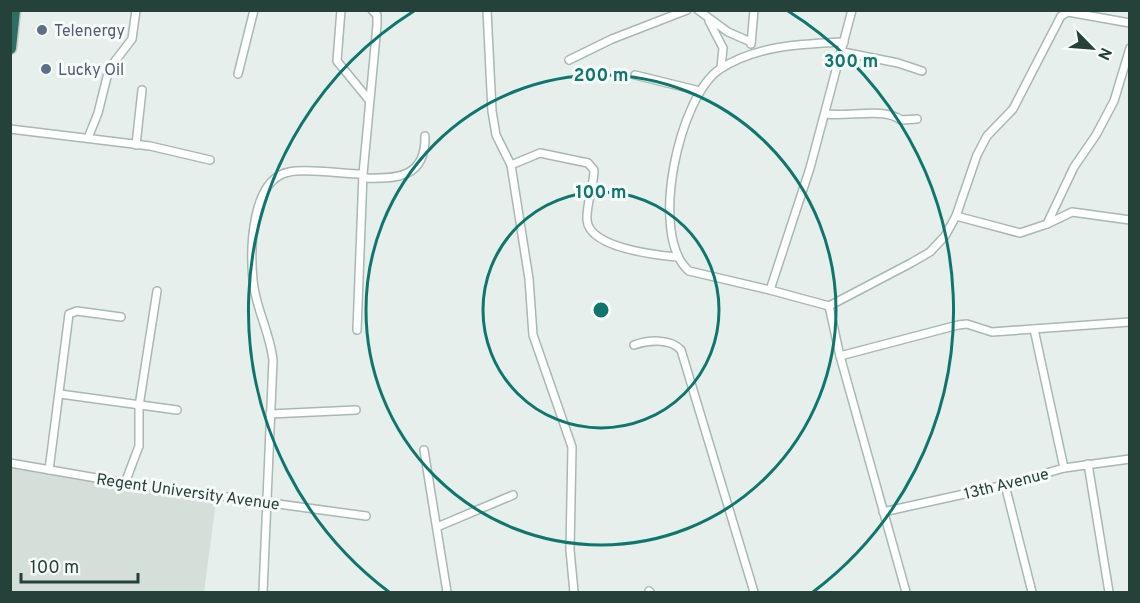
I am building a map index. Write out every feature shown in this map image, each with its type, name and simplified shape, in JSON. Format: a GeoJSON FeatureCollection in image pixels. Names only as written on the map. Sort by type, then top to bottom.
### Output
{"type":"FeatureCollection","features":[{"type":"Feature","properties":{"kind":"highway"},"geometry":{"type":"LineString","coordinates":[[10,48],[14,10]]}},
{"type":"Feature","properties":{"kind":"street"},"geometry":{"type":"LineString","coordinates":[[88,138],[98,113],[109,69],[132,39],[136,10]]}},
{"type":"Feature","properties":{"kind":"street"},"geometry":{"type":"LineString","coordinates":[[238,74],[254,10]]}},
{"type":"Feature","properties":{"kind":"street"},"geometry":{"type":"LineString","coordinates":[[341,10],[337,61],[369,100]]}},
{"type":"Feature","properties":{"kind":"street"},"geometry":{"type":"LineString","coordinates":[[357,330],[363,176],[377,25],[376,15],[372,10]]}},
{"type":"Feature","properties":{"kind":"street"},"geometry":{"type":"LineString","coordinates":[[488,10],[492,111],[496,135],[511,165],[529,279],[533,335],[572,447],[570,550],[574,592]]}},
{"type":"Feature","properties":{"kind":"street"},"geometry":{"type":"LineString","coordinates":[[569,60],[612,39],[687,10]]}},
{"type":"Feature","properties":{"kind":"street"},"geometry":{"type":"LineString","coordinates":[[698,10],[708,19],[751,42]]}},
{"type":"Feature","properties":{"kind":"street"},"geometry":{"type":"LineString","coordinates":[[752,52],[754,10]]}},
{"type":"Feature","properties":{"kind":"street"},"geometry":{"type":"LineString","coordinates":[[770,290],[826,114],[852,10]]}},
{"type":"Feature","properties":{"kind":"street"},"geometry":{"type":"LineString","coordinates":[[844,42],[801,44],[752,52],[722,68],[709,78],[700,91],[677,151],[669,188],[669,225],[677,257],[689,271],[829,306],[930,252],[945,236],[956,216],[977,155],[987,136],[1013,110],[1061,15],[1068,12],[1130,23]]}},
{"type":"Feature","properties":{"kind":"street"},"geometry":{"type":"LineString","coordinates":[[708,19],[723,48],[722,68]]}},
{"type":"Feature","properties":{"kind":"street"},"geometry":{"type":"LineString","coordinates":[[1047,224],[1074,167],[1109,110],[1130,48]]}},
{"type":"Feature","properties":{"kind":"street"},"geometry":{"type":"LineString","coordinates":[[843,52],[898,63],[922,71]]}},
{"type":"Feature","properties":{"kind":"street"},"geometry":{"type":"LineString","coordinates":[[635,75],[700,91]]}},
{"type":"Feature","properties":{"kind":"street"},"geometry":{"type":"LineString","coordinates":[[136,145],[142,90]]}},
{"type":"Feature","properties":{"kind":"street"},"geometry":{"type":"LineString","coordinates":[[826,114],[845,117],[885,112],[892,113],[901,120],[917,119]]}},
{"type":"Feature","properties":{"kind":"street"},"geometry":{"type":"LineString","coordinates":[[10,129],[136,145],[210,160]]}},
{"type":"Feature","properties":{"kind":"street"},"geometry":{"type":"LineString","coordinates":[[263,592],[273,360],[271,338],[253,280],[255,219],[263,192],[272,180],[289,172],[397,176],[415,169],[423,155],[425,136]]}},
{"type":"Feature","properties":{"kind":"street"},"geometry":{"type":"LineString","coordinates":[[511,165],[540,153],[588,163],[594,170],[587,220],[595,234],[621,247],[677,257]]}},
{"type":"Feature","properties":{"kind":"street"},"geometry":{"type":"LineString","coordinates":[[956,216],[1020,233],[1072,212],[1130,220]]}},
{"type":"Feature","properties":{"kind":"street"},"geometry":{"type":"LineString","coordinates":[[125,483],[137,455],[139,406],[157,291]]}},
{"type":"Feature","properties":{"kind":"street"},"geometry":{"type":"LineString","coordinates":[[829,306],[840,356],[906,592]]}},
{"type":"Feature","properties":{"kind":"street"},"geometry":{"type":"LineString","coordinates":[[49,470],[70,312],[121,317]]}},
{"type":"Feature","properties":{"kind":"street"},"geometry":{"type":"LineString","coordinates":[[840,356],[958,324],[967,324],[992,332],[1130,322]]}},
{"type":"Feature","properties":{"kind":"street"},"geometry":{"type":"LineString","coordinates":[[1034,329],[1064,468]]}},
{"type":"Feature","properties":{"kind":"street"},"geometry":{"type":"LineString","coordinates":[[634,345],[646,342],[668,342],[681,350],[754,592]]}},
{"type":"Feature","properties":{"kind":"street"},"geometry":{"type":"LineString","coordinates":[[60,394],[177,410]]}},
{"type":"Feature","properties":{"kind":"street"},"geometry":{"type":"LineString","coordinates":[[270,414],[356,410]]}},
{"type":"Feature","properties":{"kind":"street"},"geometry":{"type":"LineString","coordinates":[[424,450],[447,592]]}},
{"type":"Feature","properties":{"kind":"street","name":"13th Avenue"},"geometry":{"type":"LineString","coordinates":[[883,512],[1005,485],[1064,468],[1130,459]]}},
{"type":"Feature","properties":{"kind":"street","name":"Regent University Avenue"},"geometry":{"type":"LineString","coordinates":[[10,463],[125,483],[366,516]]}},
{"type":"Feature","properties":{"kind":"street"},"geometry":{"type":"LineString","coordinates":[[1088,464],[1109,592]]}},
{"type":"Feature","properties":{"kind":"street"},"geometry":{"type":"LineString","coordinates":[[1005,485],[1032,592]]}},
{"type":"Feature","properties":{"kind":"street"},"geometry":{"type":"LineString","coordinates":[[437,527],[513,495]]}},
{"type":"Feature","properties":{"kind":"shaded area"},"geometry":{"type":"Polygon","coordinates":[[[11,468],[216,502],[204,592],[11,592],[11,468]]]}},
{"type":"Feature","properties":{"kind":"place","name":"Telenergy"},"geometry":{"type":"Point","coordinates":[42,30]}},
{"type":"Feature","properties":{"kind":"place","name":"Lucky Oil"},"geometry":{"type":"Point","coordinates":[46,69]}}]}
